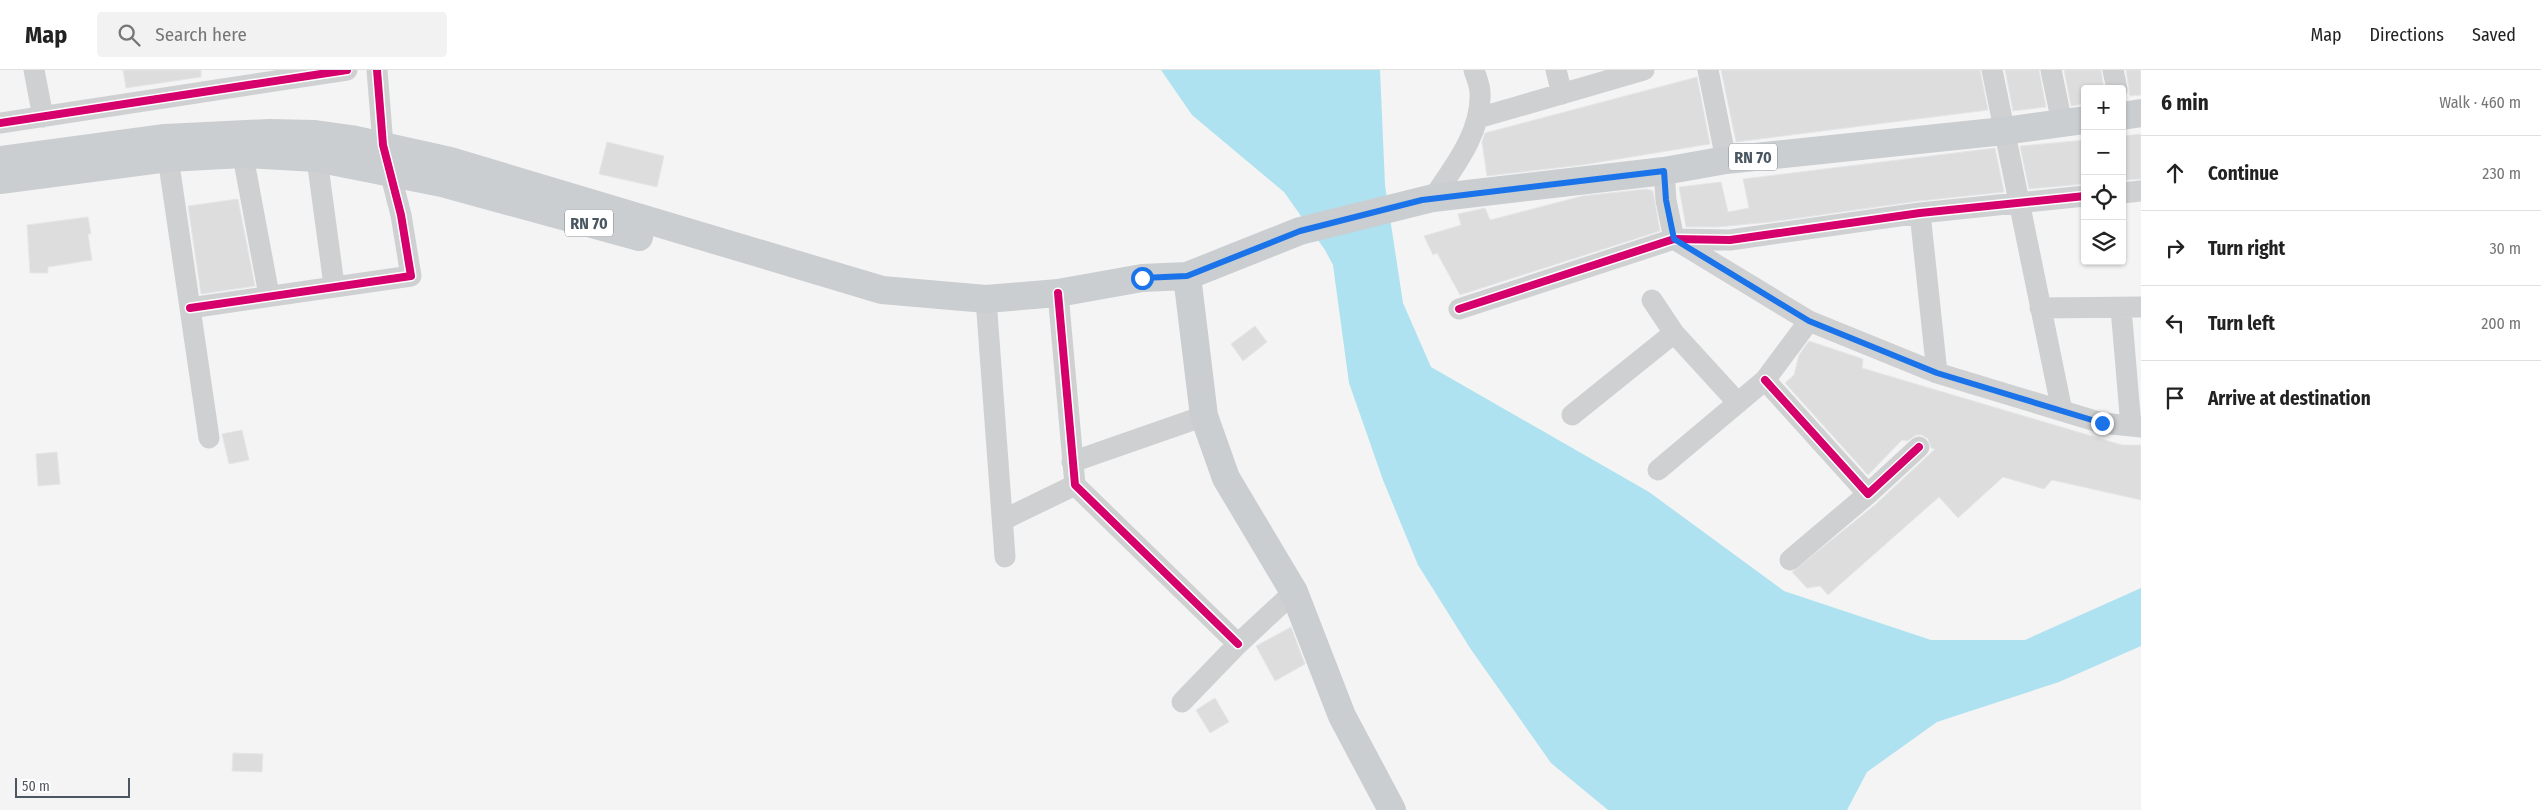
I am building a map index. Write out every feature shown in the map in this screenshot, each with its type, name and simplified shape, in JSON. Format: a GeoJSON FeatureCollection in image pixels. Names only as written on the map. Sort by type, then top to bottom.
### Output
{"type":"FeatureCollection","features":[{"type":"Feature","properties":{"kind":"main road","name":"RN 70"},"geometry":{"type":"LineString","coordinates":[[316,146],[390,173],[442,183],[646,230],[881,299],[987,307],[1059,301],[1142,278],[1178,277],[1300,231],[1428,199],[1664,171],[1726,160],[2073,122]]}},
{"type":"Feature","properties":{"kind":"main road","name":"RN 70"},"geometry":{"type":"LineString","coordinates":[[0,160],[241,144],[384,145],[450,161],[646,230]]}},
{"type":"Feature","properties":{"kind":"main road","name":"RN 70"},"geometry":{"type":"LineString","coordinates":[[0,180],[167,148]]}},
{"type":"Feature","properties":{"kind":"main road"},"geometry":{"type":"LineString","coordinates":[[1178,277],[1204,416],[1226,478],[1294,592],[1342,716],[1392,810]]}},
{"type":"Feature","properties":{"kind":"street"},"geometry":{"type":"LineString","coordinates":[[34,70],[43,117]]}},
{"type":"Feature","properties":{"kind":"street"},"geometry":{"type":"LineString","coordinates":[[0,123],[347,70]]}},
{"type":"Feature","properties":{"kind":"street"},"geometry":{"type":"LineString","coordinates":[[190,308],[334,285],[411,276],[401,215],[384,145],[377,70]]}},
{"type":"Feature","properties":{"kind":"street"},"geometry":{"type":"LineString","coordinates":[[1428,199],[1461,157],[1478,118],[1480,92],[1474,70]]}},
{"type":"Feature","properties":{"kind":"street"},"geometry":{"type":"LineString","coordinates":[[1556,70],[1562,94]]}},
{"type":"Feature","properties":{"kind":"street"},"geometry":{"type":"LineString","coordinates":[[1478,118],[1644,70]]}},
{"type":"Feature","properties":{"kind":"street"},"geometry":{"type":"LineString","coordinates":[[1708,70],[1726,160]]}},
{"type":"Feature","properties":{"kind":"street"},"geometry":{"type":"LineString","coordinates":[[1992,70],[2062,411]]}},
{"type":"Feature","properties":{"kind":"street"},"geometry":{"type":"LineString","coordinates":[[2051,70],[2073,122]]}},
{"type":"Feature","properties":{"kind":"street"},"geometry":{"type":"LineString","coordinates":[[2113,70],[2116,85]]}},
{"type":"Feature","properties":{"kind":"street"},"geometry":{"type":"LineString","coordinates":[[241,144],[269,295]]}},
{"type":"Feature","properties":{"kind":"street"},"geometry":{"type":"LineString","coordinates":[[316,146],[334,285]]}},
{"type":"Feature","properties":{"kind":"street"},"geometry":{"type":"LineString","coordinates":[[167,148],[209,438]]}},
{"type":"Feature","properties":{"kind":"street"},"geometry":{"type":"LineString","coordinates":[[1664,171],[1666,200],[1674,239],[1809,321],[1937,373],[2102,423],[2136,427],[2131,307],[2040,308]]}},
{"type":"Feature","properties":{"kind":"street"},"geometry":{"type":"LineString","coordinates":[[2126,193],[2141,191]]}},
{"type":"Feature","properties":{"kind":"street"},"geometry":{"type":"LineString","coordinates":[[1459,309],[1674,239],[1730,240],[1920,213],[2081,196]]}},
{"type":"Feature","properties":{"kind":"street"},"geometry":{"type":"LineString","coordinates":[[1920,213],[1937,373]]}},
{"type":"Feature","properties":{"kind":"street"},"geometry":{"type":"LineString","coordinates":[[1652,300],[1674,333],[1738,403]]}},
{"type":"Feature","properties":{"kind":"street"},"geometry":{"type":"LineString","coordinates":[[1059,301],[1074,485],[1238,644]]}},
{"type":"Feature","properties":{"kind":"street"},"geometry":{"type":"LineString","coordinates":[[987,307],[1006,557]]}},
{"type":"Feature","properties":{"kind":"street"},"geometry":{"type":"LineString","coordinates":[[1658,470],[1765,380],[1809,321]]}},
{"type":"Feature","properties":{"kind":"street"},"geometry":{"type":"LineString","coordinates":[[1572,415],[1674,333]]}},
{"type":"Feature","properties":{"kind":"street"},"geometry":{"type":"LineString","coordinates":[[1765,380],[1868,494]]}},
{"type":"Feature","properties":{"kind":"street"},"geometry":{"type":"LineString","coordinates":[[1072,462],[1204,416]]}},
{"type":"Feature","properties":{"kind":"street"},"geometry":{"type":"LineString","coordinates":[[1790,560],[1868,494],[1919,447]]}},
{"type":"Feature","properties":{"kind":"street"},"geometry":{"type":"LineString","coordinates":[[1003,520],[1074,485]]}},
{"type":"Feature","properties":{"kind":"street"},"geometry":{"type":"LineString","coordinates":[[1182,702],[1238,644],[1294,592]]}},
{"type":"Feature","properties":{"kind":"water"},"geometry":{"type":"Polygon","coordinates":[[[1161,70],[1380,70],[1385,185],[1403,303],[1431,367],[1649,492],[1784,591],[1931,640],[2025,640],[2141,588],[2141,646],[2059,682],[1937,722],[1867,772],[1847,810],[1608,810],[1551,763],[1470,648],[1418,565],[1383,480],[1349,383],[1333,265],[1325,250],[1284,192],[1192,115],[1161,70]]]}},
{"type":"Feature","properties":{"kind":"building"},"geometry":{"type":"Polygon","coordinates":[[[123,70],[201,70],[201,77],[126,88],[123,70]]]}},
{"type":"Feature","properties":{"kind":"building"},"geometry":{"type":"Polygon","coordinates":[[[1721,70],[1980,70],[1988,110],[1736,142],[1721,70]]]}},
{"type":"Feature","properties":{"kind":"building"},"geometry":{"type":"Polygon","coordinates":[[[2005,70],[2039,70],[2046,107],[2013,111],[2005,70]]]}},
{"type":"Feature","properties":{"kind":"building"},"geometry":{"type":"Polygon","coordinates":[[[2064,70],[2101,70],[2103,85],[2081,85],[2081,105],[2071,106],[2064,70]]]}},
{"type":"Feature","properties":{"kind":"building"},"geometry":{"type":"Polygon","coordinates":[[[2126,70],[2141,70],[2141,95],[2130,96],[2126,70]]]}},
{"type":"Feature","properties":{"kind":"building"},"geometry":{"type":"Polygon","coordinates":[[[1697,77],[1710,144],[1582,165],[1487,176],[1482,142],[1485,133],[1697,77]]]}},
{"type":"Feature","properties":{"kind":"building"},"geometry":{"type":"Polygon","coordinates":[[[2141,134],[2141,179],[2126,180],[2126,136],[2141,134]]]}},
{"type":"Feature","properties":{"kind":"building"},"geometry":{"type":"Polygon","coordinates":[[[2081,140],[2081,184],[2029,189],[2020,146],[2081,140]]]}},
{"type":"Feature","properties":{"kind":"building"},"geometry":{"type":"Polygon","coordinates":[[[607,142],[664,156],[657,187],[599,174],[607,142]]]}},
{"type":"Feature","properties":{"kind":"building"},"geometry":{"type":"Polygon","coordinates":[[[1995,148],[2004,192],[1919,201],[1771,222],[1717,227],[1686,227],[1679,187],[1721,182],[1728,212],[1749,208],[1743,179],[1995,148]]]}},
{"type":"Feature","properties":{"kind":"building"},"geometry":{"type":"Polygon","coordinates":[[[1647,189],[1653,191],[1660,231],[1460,295],[1437,253],[1433,255],[1424,236],[1461,225],[1458,214],[1485,208],[1490,220],[1582,196],[1647,189]]]}},
{"type":"Feature","properties":{"kind":"building"},"geometry":{"type":"Polygon","coordinates":[[[238,199],[255,286],[201,294],[188,206],[238,199]]]}},
{"type":"Feature","properties":{"kind":"building"},"geometry":{"type":"Polygon","coordinates":[[[88,217],[91,234],[88,234],[92,260],[48,267],[48,273],[30,273],[27,225],[88,217]]]}},
{"type":"Feature","properties":{"kind":"building"},"geometry":{"type":"Polygon","coordinates":[[[1255,326],[1267,342],[1243,361],[1231,344],[1255,326]]]}},
{"type":"Feature","properties":{"kind":"building"},"geometry":{"type":"Polygon","coordinates":[[[1809,341],[1863,359],[1862,368],[2122,445],[2141,445],[2141,500],[2052,480],[2044,489],[2003,477],[1958,518],[1939,497],[1828,595],[1820,586],[1807,588],[1792,572],[1876,504],[1935,449],[1931,448],[1928,439],[1922,435],[1916,435],[1907,441],[1902,440],[1868,475],[1785,383],[1794,375],[1799,355],[1809,341]]]}},
{"type":"Feature","properties":{"kind":"building"},"geometry":{"type":"Polygon","coordinates":[[[242,430],[249,460],[229,464],[222,434],[242,430]]]}},
{"type":"Feature","properties":{"kind":"building"},"geometry":{"type":"Polygon","coordinates":[[[57,452],[60,484],[38,486],[36,454],[57,452]]]}},
{"type":"Feature","properties":{"kind":"building"},"geometry":{"type":"Polygon","coordinates":[[[1291,627],[1305,664],[1275,681],[1256,646],[1291,627]]]}},
{"type":"Feature","properties":{"kind":"building"},"geometry":{"type":"Polygon","coordinates":[[[1215,698],[1229,722],[1210,733],[1196,710],[1215,698]]]}},
{"type":"Feature","properties":{"kind":"building"},"geometry":{"type":"Polygon","coordinates":[[[233,753],[263,754],[262,772],[232,771],[233,753]]]}},
{"type":"Feature","properties":{"kind":"cycle path"},"geometry":{"type":"LineString","coordinates":[[0,123],[347,70]]}},
{"type":"Feature","properties":{"kind":"cycle path"},"geometry":{"type":"LineString","coordinates":[[190,308],[411,276],[401,215],[383,145],[377,70]]}},
{"type":"Feature","properties":{"kind":"cycle path"},"geometry":{"type":"LineString","coordinates":[[1459,309],[1674,239],[1730,240],[1920,213],[2081,196]]}},
{"type":"Feature","properties":{"kind":"cycle path"},"geometry":{"type":"LineString","coordinates":[[1058,293],[1075,485],[1238,644]]}},
{"type":"Feature","properties":{"kind":"cycle path"},"geometry":{"type":"LineString","coordinates":[[1765,380],[1868,494],[1919,447]]}},
{"type":"Feature","properties":{"kind":"route"},"geometry":{"type":"LineString","coordinates":[[1142,278],[1187,276],[1300,231],[1422,200],[1664,171],[1666,200],[1674,239],[1809,321],[1937,373],[2102,423]]}}]}
